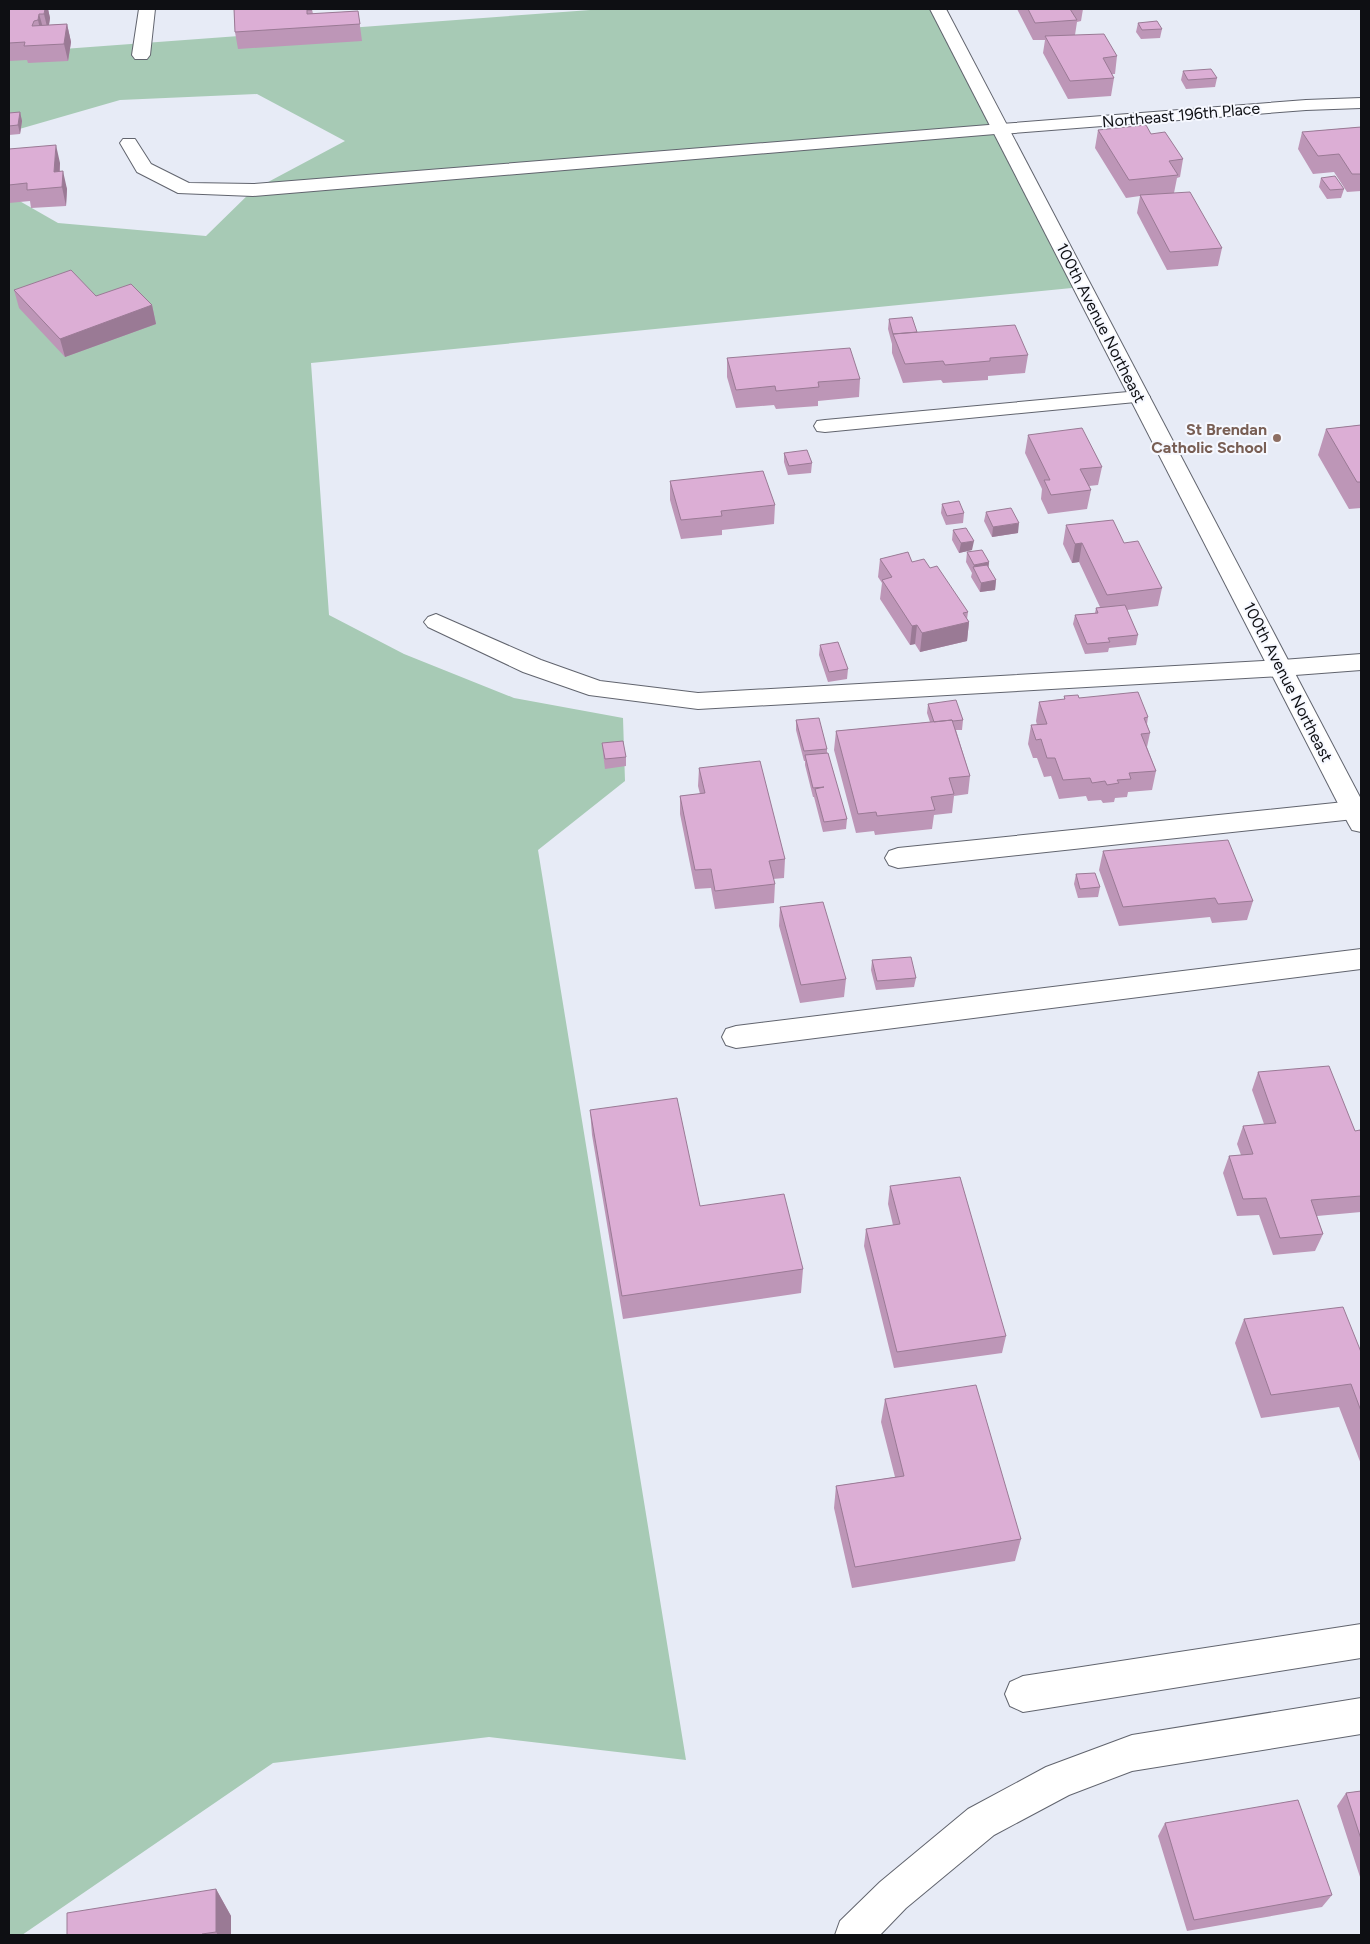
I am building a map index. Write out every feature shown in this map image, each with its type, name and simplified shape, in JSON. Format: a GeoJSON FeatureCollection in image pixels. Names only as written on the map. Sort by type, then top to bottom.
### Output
{"type":"FeatureCollection","features":[{"type":"Feature","properties":{"kind":"street"},"geometry":{"type":"LineString","coordinates":[[141,55],[147,9]]}},
{"type":"Feature","properties":{"kind":"street","name":"100th Avenue Northeast"},"geometry":{"type":"LineString","coordinates":[[938,9],[1358,817]]}},
{"type":"Feature","properties":{"kind":"street","name":"Northeast 196th Place"},"geometry":{"type":"LineString","coordinates":[[129,143],[144,168],[185,189],[253,190],[1306,104],[1361,103]]}},
{"type":"Feature","properties":{"kind":"street"},"geometry":{"type":"LineString","coordinates":[[826,426],[1139,397]]}},
{"type":"Feature","properties":{"kind":"street"},"geometry":{"type":"LineString","coordinates":[[436,622],[532,666],[598,689],[698,701],[1361,662]]}},
{"type":"Feature","properties":{"kind":"street"},"geometry":{"type":"LineString","coordinates":[[898,858],[1358,817]]}},
{"type":"Feature","properties":{"kind":"street"},"geometry":{"type":"LineString","coordinates":[[736,1037],[1361,959]]}},
{"type":"Feature","properties":{"kind":"street"},"geometry":{"type":"LineString","coordinates":[[1023,1694],[1361,1641]]}},
{"type":"Feature","properties":{"kind":"street"},"geometry":{"type":"LineString","coordinates":[[854,1935],[893,1895],[981,1822],[1059,1780],[1132,1753],[1361,1716]]}},
{"type":"Feature","properties":{"kind":"green space"},"geometry":{"type":"Polygon","coordinates":[[[604,9],[938,9],[1082,287],[311,363],[329,615],[404,654],[514,698],[623,718],[625,781],[538,850],[686,1760],[489,1737],[273,1763],[22,1935],[9,1935],[9,195],[58,223],[206,236],[253,190],[345,141],[257,94],[120,100],[9,132],[9,53],[604,9]]]}},
{"type":"Feature","properties":{"kind":"building"},"geometry":{"type":"Polygon","coordinates":[[[9,9],[45,9],[44,14],[39,14],[38,20],[34,21],[32,26],[67,24],[64,44],[24,46],[25,42],[9,43],[9,9]]]}},
{"type":"Feature","properties":{"kind":"building"},"geometry":{"type":"Polygon","coordinates":[[[234,9],[312,10],[307,10],[307,14],[358,11],[360,24],[235,32],[234,9]]]}},
{"type":"Feature","properties":{"kind":"building"},"geometry":{"type":"Polygon","coordinates":[[[1028,9],[1070,9],[1077,20],[1035,23],[1028,9]]]}},
{"type":"Feature","properties":{"kind":"building"},"geometry":{"type":"Polygon","coordinates":[[[1157,21],[1162,29],[1142,30],[1138,23],[1157,21]]]}},
{"type":"Feature","properties":{"kind":"building"},"geometry":{"type":"Polygon","coordinates":[[[1104,34],[1117,56],[1103,58],[1114,78],[1070,81],[1045,36],[1104,34]]]}},
{"type":"Feature","properties":{"kind":"building"},"geometry":{"type":"Polygon","coordinates":[[[1211,69],[1217,78],[1188,80],[1183,71],[1211,69]]]}},
{"type":"Feature","properties":{"kind":"building"},"geometry":{"type":"Polygon","coordinates":[[[20,112],[18,125],[9,126],[9,113],[20,112]]]}},
{"type":"Feature","properties":{"kind":"building"},"geometry":{"type":"Polygon","coordinates":[[[1146,125],[1151,134],[1165,132],[1183,159],[1169,161],[1178,175],[1129,180],[1098,130],[1146,125]]]}},
{"type":"Feature","properties":{"kind":"building"},"geometry":{"type":"Polygon","coordinates":[[[1361,127],[1361,174],[1352,174],[1339,154],[1318,156],[1302,132],[1361,127]]]}},
{"type":"Feature","properties":{"kind":"building"},"geometry":{"type":"Polygon","coordinates":[[[56,145],[54,172],[63,171],[62,187],[27,190],[27,183],[9,185],[9,149],[56,145]]]}},
{"type":"Feature","properties":{"kind":"building"},"geometry":{"type":"Polygon","coordinates":[[[1335,176],[1344,189],[1330,190],[1321,178],[1335,176]]]}},
{"type":"Feature","properties":{"kind":"building"},"geometry":{"type":"Polygon","coordinates":[[[1190,192],[1222,248],[1170,252],[1140,195],[1190,192]]]}},
{"type":"Feature","properties":{"kind":"building"},"geometry":{"type":"Polygon","coordinates":[[[71,270],[96,296],[131,284],[152,305],[60,339],[14,290],[71,270]]]}},
{"type":"Feature","properties":{"kind":"building"},"geometry":{"type":"Polygon","coordinates":[[[912,317],[917,332],[893,334],[889,319],[912,317]]]}},
{"type":"Feature","properties":{"kind":"building"},"geometry":{"type":"Polygon","coordinates":[[[1015,325],[1028,355],[990,358],[990,361],[945,365],[943,361],[905,364],[893,334],[1015,325]]]}},
{"type":"Feature","properties":{"kind":"building"},"geometry":{"type":"Polygon","coordinates":[[[850,348],[860,379],[818,382],[819,387],[776,391],[775,386],[736,390],[727,358],[850,348]]]}},
{"type":"Feature","properties":{"kind":"building"},"geometry":{"type":"Polygon","coordinates":[[[1361,425],[1361,482],[1357,482],[1326,429],[1361,425]]]}},
{"type":"Feature","properties":{"kind":"building"},"geometry":{"type":"Polygon","coordinates":[[[1082,428],[1102,467],[1080,469],[1091,490],[1051,495],[1044,480],[1050,480],[1028,435],[1082,428]]]}},
{"type":"Feature","properties":{"kind":"building"},"geometry":{"type":"Polygon","coordinates":[[[807,450],[812,463],[789,466],[784,453],[807,450]]]}},
{"type":"Feature","properties":{"kind":"building"},"geometry":{"type":"Polygon","coordinates":[[[763,471],[775,505],[721,511],[722,516],[681,520],[670,481],[763,471]]]}},
{"type":"Feature","properties":{"kind":"building"},"geometry":{"type":"Polygon","coordinates":[[[959,501],[964,513],[947,516],[942,504],[959,501]]]}},
{"type":"Feature","properties":{"kind":"building"},"geometry":{"type":"Polygon","coordinates":[[[1011,508],[1019,523],[993,527],[986,512],[1011,508]]]}},
{"type":"Feature","properties":{"kind":"building"},"geometry":{"type":"Polygon","coordinates":[[[1113,520],[1124,543],[1138,541],[1162,588],[1107,595],[1082,543],[1075,544],[1066,525],[1113,520]]]}},
{"type":"Feature","properties":{"kind":"building"},"geometry":{"type":"Polygon","coordinates":[[[966,528],[974,541],[961,543],[953,530],[966,528]]]}},
{"type":"Feature","properties":{"kind":"building"},"geometry":{"type":"Polygon","coordinates":[[[982,550],[989,562],[974,565],[967,552],[982,550]]]}},
{"type":"Feature","properties":{"kind":"building"},"geometry":{"type":"Polygon","coordinates":[[[908,552],[912,562],[924,559],[930,568],[937,566],[968,612],[963,613],[969,622],[922,633],[917,625],[912,626],[882,580],[892,577],[880,559],[908,552]]]}},
{"type":"Feature","properties":{"kind":"building"},"geometry":{"type":"Polygon","coordinates":[[[987,565],[996,580],[981,583],[973,567],[987,565]]]}},
{"type":"Feature","properties":{"kind":"building"},"geometry":{"type":"Polygon","coordinates":[[[1125,605],[1138,635],[1108,638],[1110,642],[1087,644],[1075,615],[1098,613],[1096,608],[1125,605]]]}},
{"type":"Feature","properties":{"kind":"building"},"geometry":{"type":"Polygon","coordinates":[[[838,642],[848,669],[829,672],[820,645],[838,642]]]}},
{"type":"Feature","properties":{"kind":"building"},"geometry":{"type":"Polygon","coordinates":[[[1138,692],[1148,717],[1144,718],[1150,733],[1141,734],[1156,771],[1129,773],[1131,779],[1117,780],[1119,783],[1107,785],[1105,781],[1092,783],[1090,778],[1063,780],[1055,758],[1047,758],[1041,739],[1036,740],[1031,725],[1047,724],[1039,702],[1065,699],[1064,696],[1078,695],[1079,698],[1138,692]]]}},
{"type":"Feature","properties":{"kind":"building"},"geometry":{"type":"Polygon","coordinates":[[[956,700],[963,720],[934,722],[928,704],[956,700]]]}},
{"type":"Feature","properties":{"kind":"building"},"geometry":{"type":"Polygon","coordinates":[[[819,718],[827,749],[804,751],[796,720],[819,718]]]}},
{"type":"Feature","properties":{"kind":"building"},"geometry":{"type":"Polygon","coordinates":[[[952,720],[970,776],[949,778],[954,794],[931,797],[935,810],[877,816],[876,812],[858,814],[836,731],[952,720]]]}},
{"type":"Feature","properties":{"kind":"building"},"geometry":{"type":"Polygon","coordinates":[[[623,741],[626,757],[605,759],[602,743],[623,741]]]}},
{"type":"Feature","properties":{"kind":"building"},"geometry":{"type":"Polygon","coordinates":[[[828,753],[847,819],[824,822],[815,789],[824,787],[813,788],[805,755],[828,753]]]}},
{"type":"Feature","properties":{"kind":"building"},"geometry":{"type":"Polygon","coordinates":[[[760,761],[785,859],[769,861],[775,884],[715,891],[711,869],[695,870],[680,796],[705,793],[699,768],[760,761]]]}},
{"type":"Feature","properties":{"kind":"building"},"geometry":{"type":"Polygon","coordinates":[[[1228,840],[1253,901],[1218,904],[1215,898],[1123,907],[1103,851],[1228,840]]]}},
{"type":"Feature","properties":{"kind":"building"},"geometry":{"type":"Polygon","coordinates":[[[1095,873],[1100,887],[1080,889],[1076,874],[1095,873]]]}},
{"type":"Feature","properties":{"kind":"building"},"geometry":{"type":"Polygon","coordinates":[[[823,902],[846,979],[801,985],[780,907],[823,902]]]}},
{"type":"Feature","properties":{"kind":"building"},"geometry":{"type":"Polygon","coordinates":[[[911,957],[916,978],[877,981],[872,960],[911,957]]]}},
{"type":"Feature","properties":{"kind":"building"},"geometry":{"type":"Polygon","coordinates":[[[1329,1066],[1355,1131],[1360,1130],[1361,1133],[1361,1196],[1311,1200],[1323,1234],[1280,1238],[1266,1198],[1243,1199],[1229,1156],[1253,1154],[1243,1126],[1276,1123],[1258,1072],[1329,1066]]]}},
{"type":"Feature","properties":{"kind":"building"},"geometry":{"type":"Polygon","coordinates":[[[677,1098],[700,1206],[784,1194],[803,1269],[622,1296],[590,1110],[677,1098]]]}},
{"type":"Feature","properties":{"kind":"building"},"geometry":{"type":"Polygon","coordinates":[[[960,1177],[1006,1336],[897,1352],[866,1229],[900,1224],[890,1186],[960,1177]]]}},
{"type":"Feature","properties":{"kind":"building"},"geometry":{"type":"Polygon","coordinates":[[[1343,1307],[1361,1352],[1361,1411],[1351,1384],[1271,1395],[1244,1319],[1343,1307]]]}},
{"type":"Feature","properties":{"kind":"building"},"geometry":{"type":"Polygon","coordinates":[[[976,1385],[1021,1539],[855,1567],[836,1486],[904,1476],[885,1399],[976,1385]]]}},
{"type":"Feature","properties":{"kind":"building"},"geometry":{"type":"Polygon","coordinates":[[[1361,1791],[1361,1839],[1346,1793],[1361,1791]]]}},
{"type":"Feature","properties":{"kind":"building"},"geometry":{"type":"Polygon","coordinates":[[[1298,1800],[1332,1895],[1194,1920],[1165,1823],[1298,1800]]]}},
{"type":"Feature","properties":{"kind":"building"},"geometry":{"type":"Polygon","coordinates":[[[216,1889],[216,1932],[202,1935],[67,1935],[67,1913],[216,1889]]]}},
{"type":"Feature","properties":{"kind":"place","name":"St Brendan Catholic School"},"geometry":{"type":"Point","coordinates":[1277,438]}}]}
